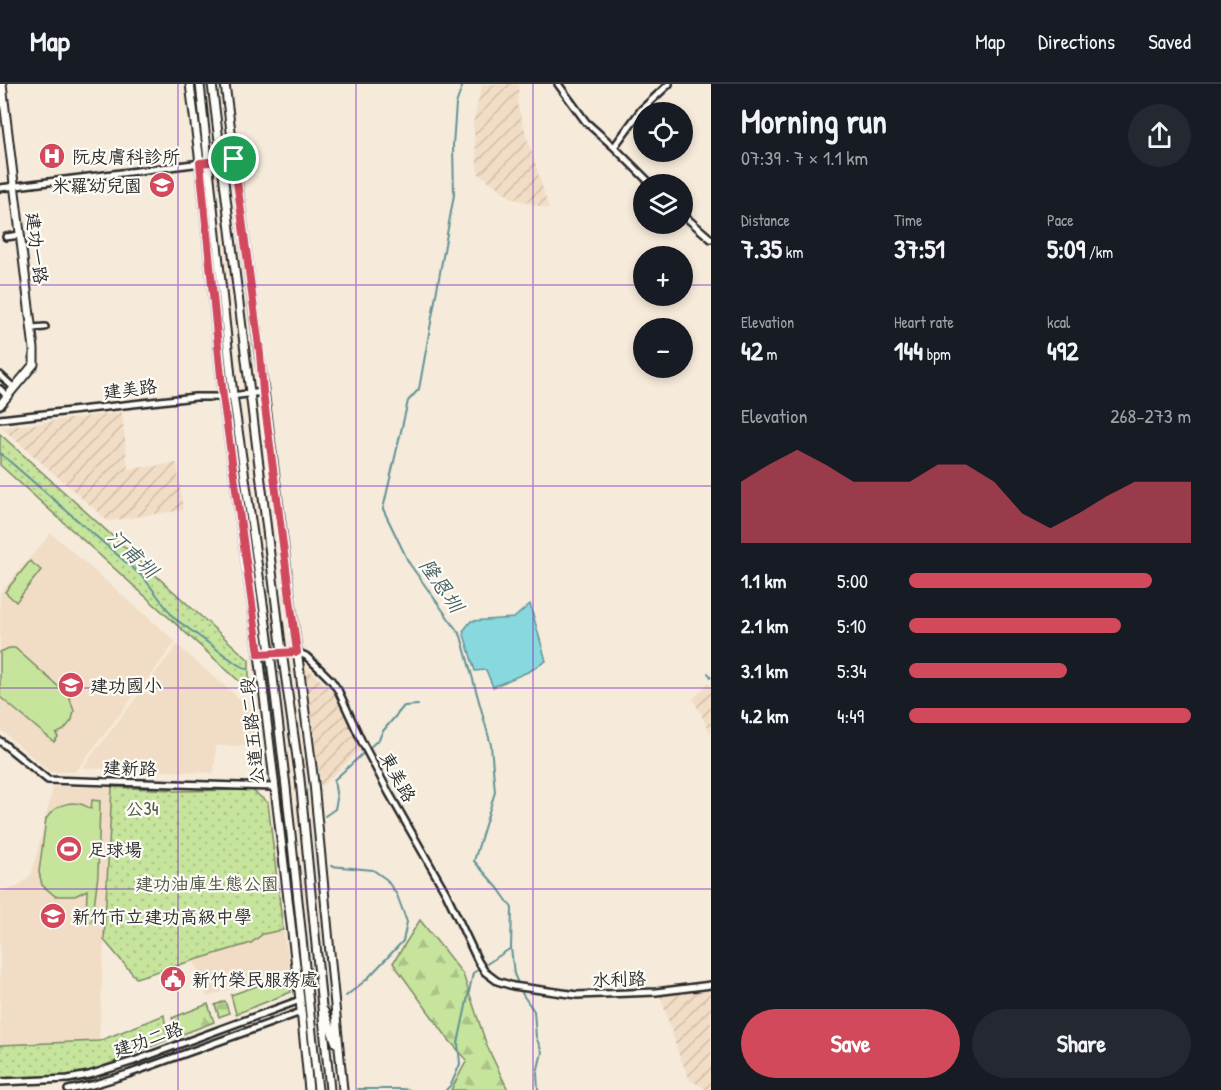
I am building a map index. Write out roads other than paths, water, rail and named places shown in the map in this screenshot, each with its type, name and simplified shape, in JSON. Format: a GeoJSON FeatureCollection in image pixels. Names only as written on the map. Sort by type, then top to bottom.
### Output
{"type":"FeatureCollection","features":[{"type":"Feature","properties":{"kind":"street","name":"建功一路"},"geometry":{"type":"LineString","coordinates":[[0,405],[34,364],[32,328],[2,109],[2,84]]}},
{"type":"Feature","properties":{"kind":"street","name":"公道五路二段"},"geometry":{"type":"LineString","coordinates":[[190,84],[223,397],[259,654],[309,1090]]}},
{"type":"Feature","properties":{"kind":"street","name":"公道五路二段"},"geometry":{"type":"LineString","coordinates":[[200,84],[233,395],[270,652],[286,787],[318,1090]]}},
{"type":"Feature","properties":{"kind":"street"},"geometry":{"type":"LineString","coordinates":[[212,84],[282,652],[300,779],[330,1090]]}},
{"type":"Feature","properties":{"kind":"street"},"geometry":{"type":"LineString","coordinates":[[225,84],[315,794],[343,1090]]}},
{"type":"Feature","properties":{"kind":"street"},"geometry":{"type":"LineString","coordinates":[[558,84],[586,122],[641,174]]}},
{"type":"Feature","properties":{"kind":"street"},"geometry":{"type":"LineString","coordinates":[[614,147],[641,110],[669,84]]}},
{"type":"Feature","properties":{"kind":"street"},"geometry":{"type":"LineString","coordinates":[[0,188],[234,159]]}},
{"type":"Feature","properties":{"kind":"street"},"geometry":{"type":"LineString","coordinates":[[693,223],[711,239]]}},
{"type":"Feature","properties":{"kind":"street"},"geometry":{"type":"LineString","coordinates":[[6,237],[20,235]]}},
{"type":"Feature","properties":{"kind":"street"},"geometry":{"type":"LineString","coordinates":[[32,328],[45,327]]}},
{"type":"Feature","properties":{"kind":"street"},"geometry":{"type":"LineString","coordinates":[[0,375],[14,388]]}},
{"type":"Feature","properties":{"kind":"street"},"geometry":{"type":"LineString","coordinates":[[0,389],[7,396]]}},
{"type":"Feature","properties":{"kind":"street","name":"建美路"},"geometry":{"type":"LineString","coordinates":[[0,419],[195,397],[223,397],[263,392]]}},
{"type":"Feature","properties":{"kind":"street"},"geometry":{"type":"LineString","coordinates":[[259,654],[297,652]]}},
{"type":"Feature","properties":{"kind":"street","name":"東美路"},"geometry":{"type":"LineString","coordinates":[[297,652],[306,656],[339,690],[366,750],[446,893],[485,972],[497,981],[513,986]]}},
{"type":"Feature","properties":{"kind":"street","name":"建新路"},"geometry":{"type":"LineString","coordinates":[[0,741],[48,780],[274,787]]}},
{"type":"Feature","properties":{"kind":"street","name":"水利路"},"geometry":{"type":"LineString","coordinates":[[513,986],[577,995],[656,992],[711,985]]}},
{"type":"Feature","properties":{"kind":"street","name":"建功二路"},"geometry":{"type":"LineString","coordinates":[[0,1082],[68,1079],[89,1075],[134,1061],[300,1000]]}},
{"type":"Feature","properties":{"kind":"street"},"geometry":{"type":"LineString","coordinates":[[321,1003],[339,1051]]}},
{"type":"Feature","properties":{"kind":"street","name":"建功二路"},"geometry":{"type":"LineString","coordinates":[[68,1090],[128,1074],[301,1012]]}},
{"type":"Feature","properties":{"kind":"water"},"geometry":{"type":"Polygon","coordinates":[[[530,604],[546,661],[530,671],[493,687],[486,670],[475,671],[463,631],[471,621],[514,618],[530,604]]]}},
{"type":"Feature","properties":{"kind":"waterway","name":"隆恩圳"},"geometry":{"type":"LineString","coordinates":[[463,84],[456,104],[453,145],[454,195],[419,389],[408,401],[383,509],[409,563],[461,636],[491,745],[495,792],[474,861],[512,908],[511,948],[514,974],[523,995],[534,1011],[536,1037],[542,1052],[537,1073],[538,1090]]}},
{"type":"Feature","properties":{"kind":"waterway","name":"汀甫圳"},"geometry":{"type":"LineString","coordinates":[[0,453],[144,578],[174,618],[247,669]]}},
{"type":"Feature","properties":{"kind":"waterway"},"geometry":{"type":"LineString","coordinates":[[708,673],[711,677]]}},
{"type":"Feature","properties":{"kind":"waterway"},"geometry":{"type":"LineString","coordinates":[[325,816],[335,809],[337,799],[334,780],[379,739],[404,706],[418,705]]}},
{"type":"Feature","properties":{"kind":"waterway","name":"汀甫圳"},"geometry":{"type":"LineString","coordinates":[[331,866],[373,870],[386,879],[397,895],[407,922],[403,941],[366,980],[346,996]]}},
{"type":"Feature","properties":{"kind":"waterway"},"geometry":{"type":"LineString","coordinates":[[446,1090],[451,1085],[460,1064],[458,1043],[473,973],[511,948]]}},
{"type":"Feature","properties":{"kind":"waterway","name":"汀甫圳"},"geometry":{"type":"LineString","coordinates":[[358,1089],[410,1090]]}},
{"type":"Feature","properties":{"kind":"place","name":"阮皮膚科診所"},"geometry":{"type":"Point","coordinates":[52,156]}},
{"type":"Feature","properties":{"kind":"place","name":"米羅幼兒園"},"geometry":{"type":"Point","coordinates":[162,185]}},
{"type":"Feature","properties":{"kind":"place","name":"建功國小"},"geometry":{"type":"Point","coordinates":[71,685]}},
{"type":"Feature","properties":{"kind":"place","name":"足球場"},"geometry":{"type":"Point","coordinates":[69,849]}},
{"type":"Feature","properties":{"kind":"place","name":"新竹市立建功高級中學"},"geometry":{"type":"Point","coordinates":[53,916]}},
{"type":"Feature","properties":{"kind":"place","name":"新竹榮民服務處"},"geometry":{"type":"Point","coordinates":[173,979]}},
{"type":"Feature","properties":{"kind":"park label","name":"公34"},"geometry":{"type":"Point","coordinates":[142,808]}},
{"type":"Feature","properties":{"kind":"park label","name":"建功油庫生態公園"},"geometry":{"type":"Point","coordinates":[207,883]}}]}
